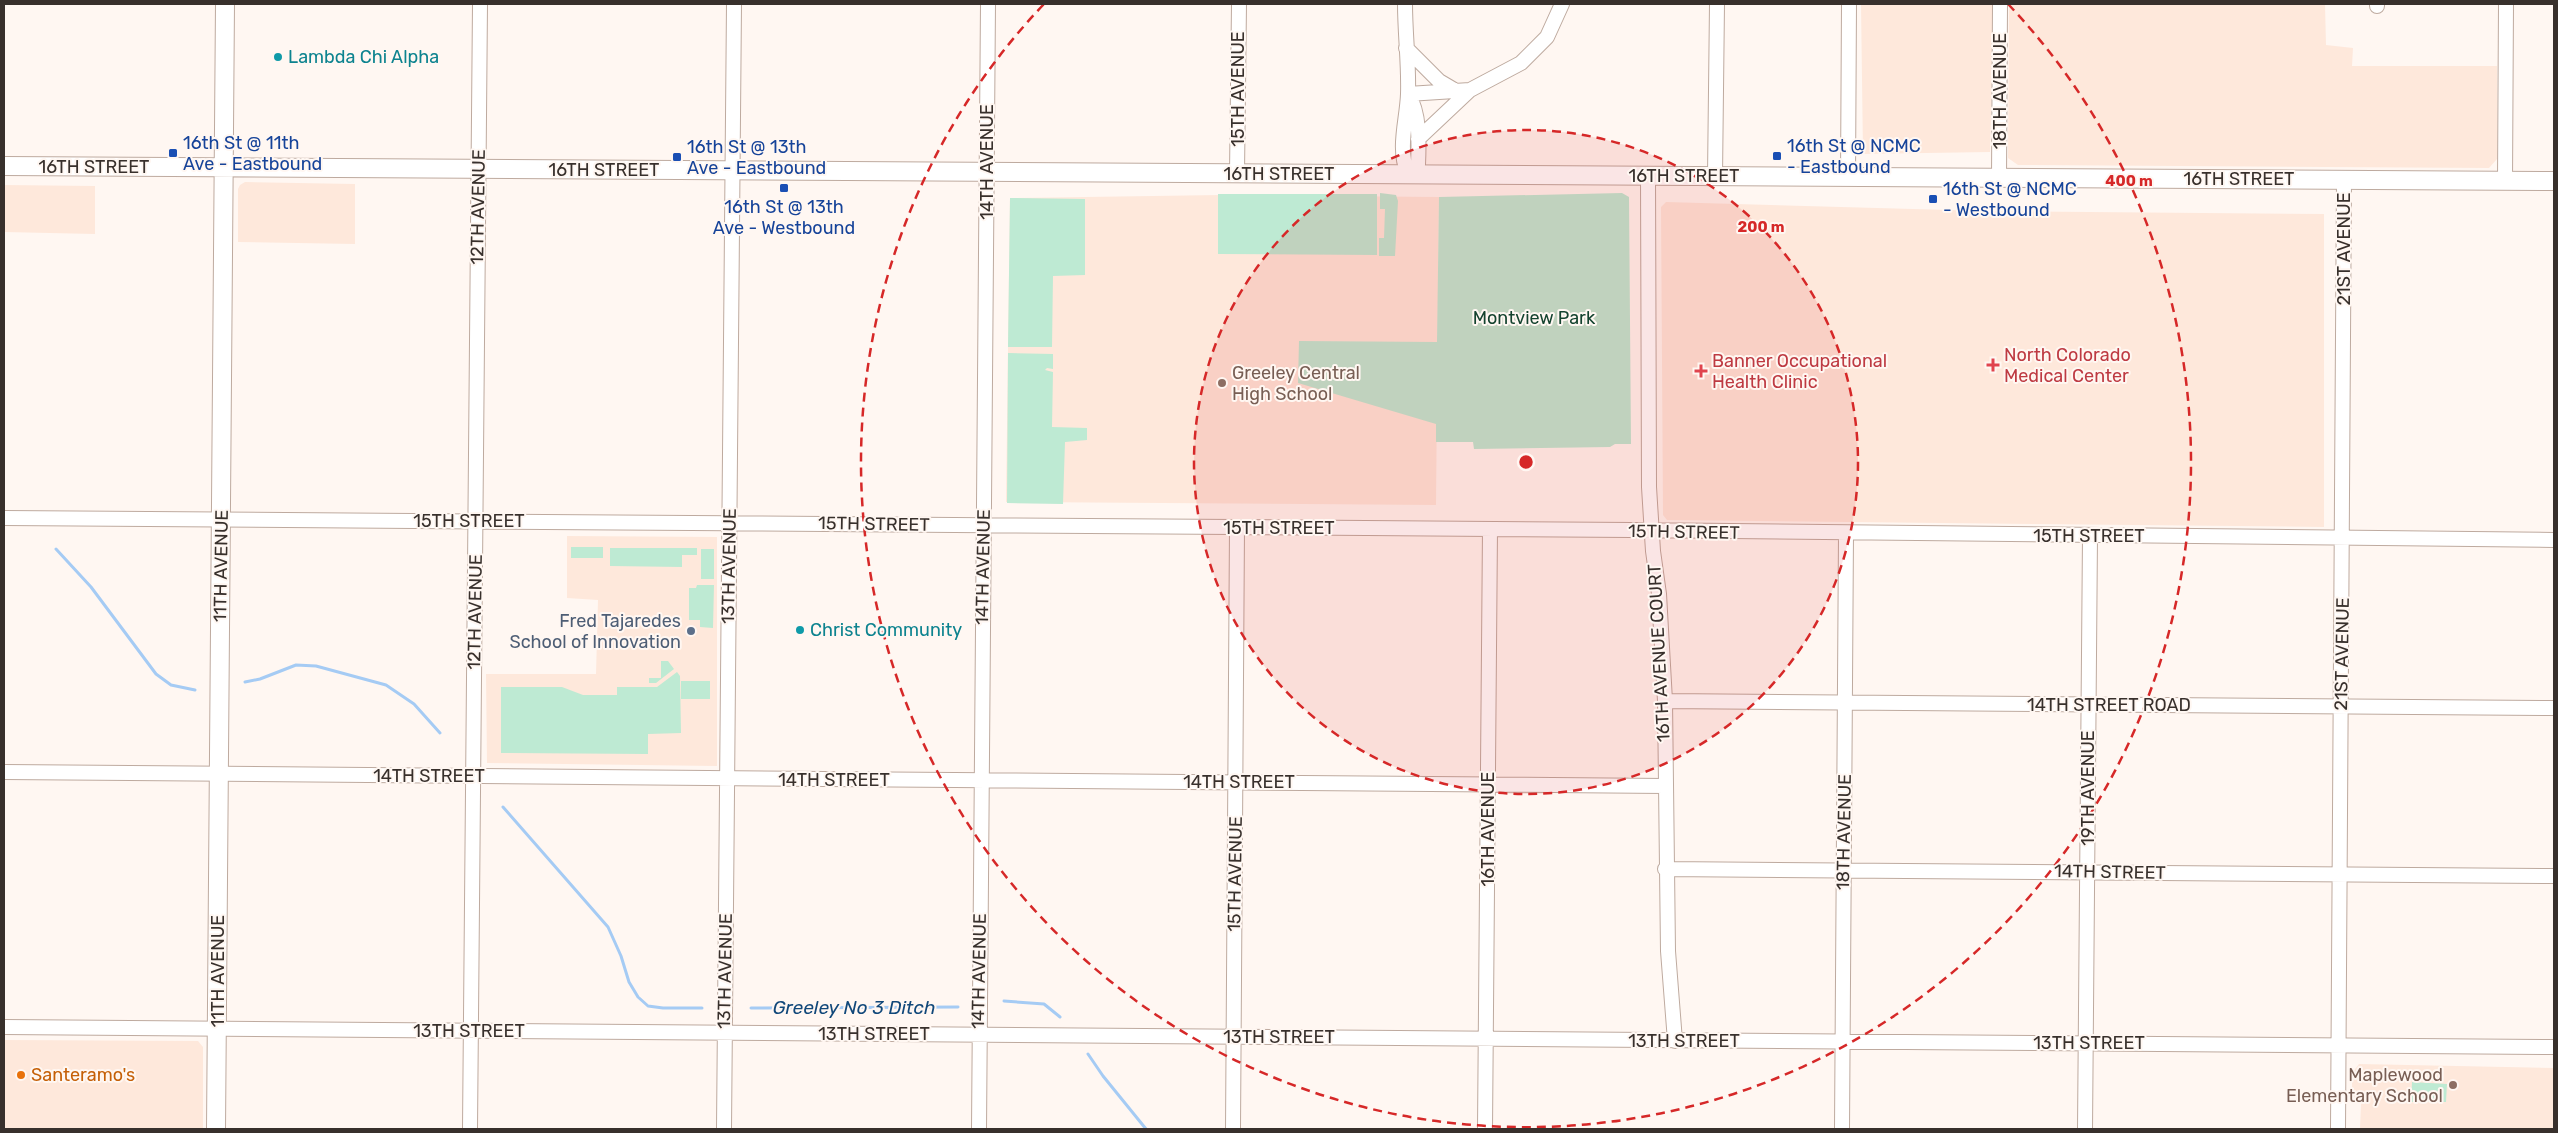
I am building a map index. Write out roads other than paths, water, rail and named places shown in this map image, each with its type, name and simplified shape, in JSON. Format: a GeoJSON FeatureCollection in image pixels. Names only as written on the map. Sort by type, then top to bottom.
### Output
{"type":"FeatureCollection","features":[{"type":"Feature","properties":{"kind":"main road","name":"11TH AVENUE"},"geometry":{"type":"LineString","coordinates":[[216,1129],[222,168],[225,4]]}},
{"type":"Feature","properties":{"kind":"main road","name":"16TH STREET"},"geometry":{"type":"LineString","coordinates":[[4,166],[2554,181]]}},
{"type":"Feature","properties":{"kind":"street","name":"12TH AVENUE"},"geometry":{"type":"LineString","coordinates":[[470,1129],[480,4]]}},
{"type":"Feature","properties":{"kind":"street","name":"13TH AVENUE"},"geometry":{"type":"LineString","coordinates":[[724,1129],[734,4]]}},
{"type":"Feature","properties":{"kind":"street","name":"14TH AVENUE"},"geometry":{"type":"LineString","coordinates":[[979,1129],[988,4]]}},
{"type":"Feature","properties":{"kind":"street","name":"15TH AVENUE"},"geometry":{"type":"LineString","coordinates":[[1238,4],[1238,173]]}},
{"type":"Feature","properties":{"kind":"street"},"geometry":{"type":"LineString","coordinates":[[1405,4],[1408,94],[1404,119],[1403,162],[1408,174],[1418,164],[1418,139],[1413,102],[1408,94]]}},
{"type":"Feature","properties":{"kind":"street"},"geometry":{"type":"LineString","coordinates":[[1418,139],[1463,91],[1521,63],[1536,50],[1547,37],[1562,4]]}},
{"type":"Feature","properties":{"kind":"street"},"geometry":{"type":"LineString","coordinates":[[1715,176],[1717,4]]}},
{"type":"Feature","properties":{"kind":"street"},"geometry":{"type":"LineString","coordinates":[[1848,177],[1849,4]]}},
{"type":"Feature","properties":{"kind":"street","name":"18TH AVENUE"},"geometry":{"type":"LineString","coordinates":[[1999,178],[2000,4]]}},
{"type":"Feature","properties":{"kind":"street"},"geometry":{"type":"LineString","coordinates":[[2505,180],[2506,4]]}},
{"type":"Feature","properties":{"kind":"street"},"geometry":{"type":"LineString","coordinates":[[1406,48],[1434,76],[1463,91]]}},
{"type":"Feature","properties":{"kind":"street"},"geometry":{"type":"LineString","coordinates":[[1408,94],[1463,91]]}},
{"type":"Feature","properties":{"kind":"street","name":"16TH AVENUE COURT"},"geometry":{"type":"LineString","coordinates":[[1648,176],[1652,530],[1659,594],[1665,701],[1665,869],[1668,972],[1675,1041]]}},
{"type":"Feature","properties":{"kind":"street","name":"21ST AVENUE"},"geometry":{"type":"LineString","coordinates":[[2338,1129],[2342,874],[2344,180]]}},
{"type":"Feature","properties":{"kind":"street","name":"15TH STREET"},"geometry":{"type":"LineString","coordinates":[[4,518],[1652,530],[1846,534],[2554,540]]}},
{"type":"Feature","properties":{"kind":"street","name":"15TH AVENUE"},"geometry":{"type":"LineString","coordinates":[[1233,1129],[1232,1037],[1237,528]]}},
{"type":"Feature","properties":{"kind":"street","name":"16TH AVENUE"},"geometry":{"type":"LineString","coordinates":[[1485,1129],[1490,529]]}},
{"type":"Feature","properties":{"kind":"street","name":"18TH AVENUE"},"geometry":{"type":"LineString","coordinates":[[1842,1129],[1846,534]]}},
{"type":"Feature","properties":{"kind":"street","name":"19TH AVENUE"},"geometry":{"type":"LineString","coordinates":[[2085,1129],[2090,536]]}},
{"type":"Feature","properties":{"kind":"street","name":"14TH STREET ROAD"},"geometry":{"type":"LineString","coordinates":[[1665,701],[2554,708]]}},
{"type":"Feature","properties":{"kind":"street","name":"14TH STREET"},"geometry":{"type":"LineString","coordinates":[[4,772],[1665,786]]}},
{"type":"Feature","properties":{"kind":"street","name":"14TH STREET"},"geometry":{"type":"LineString","coordinates":[[1665,869],[2554,876]]}},
{"type":"Feature","properties":{"kind":"street","name":"13TH STREET"},"geometry":{"type":"LineString","coordinates":[[4,1027],[1675,1041],[2554,1046]]}},
{"type":"Feature","properties":{"kind":"waterway","name":"Greeley No 3 Ditch"},"geometry":{"type":"LineString","coordinates":[[56,549],[91,587],[156,674],[171,685],[195,690]]}},
{"type":"Feature","properties":{"kind":"waterway","name":"Greeley No 3 Ditch"},"geometry":{"type":"LineString","coordinates":[[245,682],[260,679],[296,665],[316,666],[386,685],[414,704],[440,733]]}},
{"type":"Feature","properties":{"kind":"waterway","name":"Greeley No 3 Ditch"},"geometry":{"type":"LineString","coordinates":[[503,807],[608,927],[621,956],[629,982],[638,997],[648,1006],[702,1008]]}},
{"type":"Feature","properties":{"kind":"waterway","name":"Greeley No 3 Ditch"},"geometry":{"type":"LineString","coordinates":[[1004,1001],[1044,1004],[1060,1017]]}},
{"type":"Feature","properties":{"kind":"waterway","name":"Greeley No 3 Ditch"},"geometry":{"type":"LineString","coordinates":[[751,1008],[958,1007]]}},
{"type":"Feature","properties":{"kind":"waterway","name":"Greeley No 3 Ditch"},"geometry":{"type":"LineString","coordinates":[[1088,1054],[1103,1076],[1146,1129]]}},
{"type":"Feature","properties":{"kind":"place","name":"Lambda Chi Alpha"},"geometry":{"type":"Point","coordinates":[278,57]}},
{"type":"Feature","properties":{"kind":"place","name":"16th St @ 11th Ave - Eastbound"},"geometry":{"type":"Point","coordinates":[173,153]}},
{"type":"Feature","properties":{"kind":"place","name":"16th St @ NCMC - Eastbound"},"geometry":{"type":"Point","coordinates":[1777,156]}},
{"type":"Feature","properties":{"kind":"place","name":"16th St @ 13th Ave - Eastbound"},"geometry":{"type":"Point","coordinates":[677,157]}},
{"type":"Feature","properties":{"kind":"place","name":"16th St @ 13th Ave - Westbound"},"geometry":{"type":"Point","coordinates":[784,188]}},
{"type":"Feature","properties":{"kind":"place","name":"16th St @ NCMC - Westbound"},"geometry":{"type":"Point","coordinates":[1933,199]}},
{"type":"Feature","properties":{"kind":"place","name":"North Colorado Medical Center"},"geometry":{"type":"Point","coordinates":[1993,365]}},
{"type":"Feature","properties":{"kind":"place","name":"Banner Occupational Health Clinic"},"geometry":{"type":"Point","coordinates":[1701,371]}},
{"type":"Feature","properties":{"kind":"place","name":"Greeley Central High School"},"geometry":{"type":"Point","coordinates":[1222,383]}},
{"type":"Feature","properties":{"kind":"place","name":"Christ Community"},"geometry":{"type":"Point","coordinates":[800,630]}},
{"type":"Feature","properties":{"kind":"place","name":"Fred Tajaredes School of Innovation"},"geometry":{"type":"Point","coordinates":[691,631]}},
{"type":"Feature","properties":{"kind":"place","name":"Santeramo's"},"geometry":{"type":"Point","coordinates":[21,1075]}},
{"type":"Feature","properties":{"kind":"place","name":"Maplewood Elementary School"},"geometry":{"type":"Point","coordinates":[2453,1085]}},
{"type":"Feature","properties":{"kind":"park label","name":"Montview Park"},"geometry":{"type":"Point","coordinates":[1534,318]}}]}
